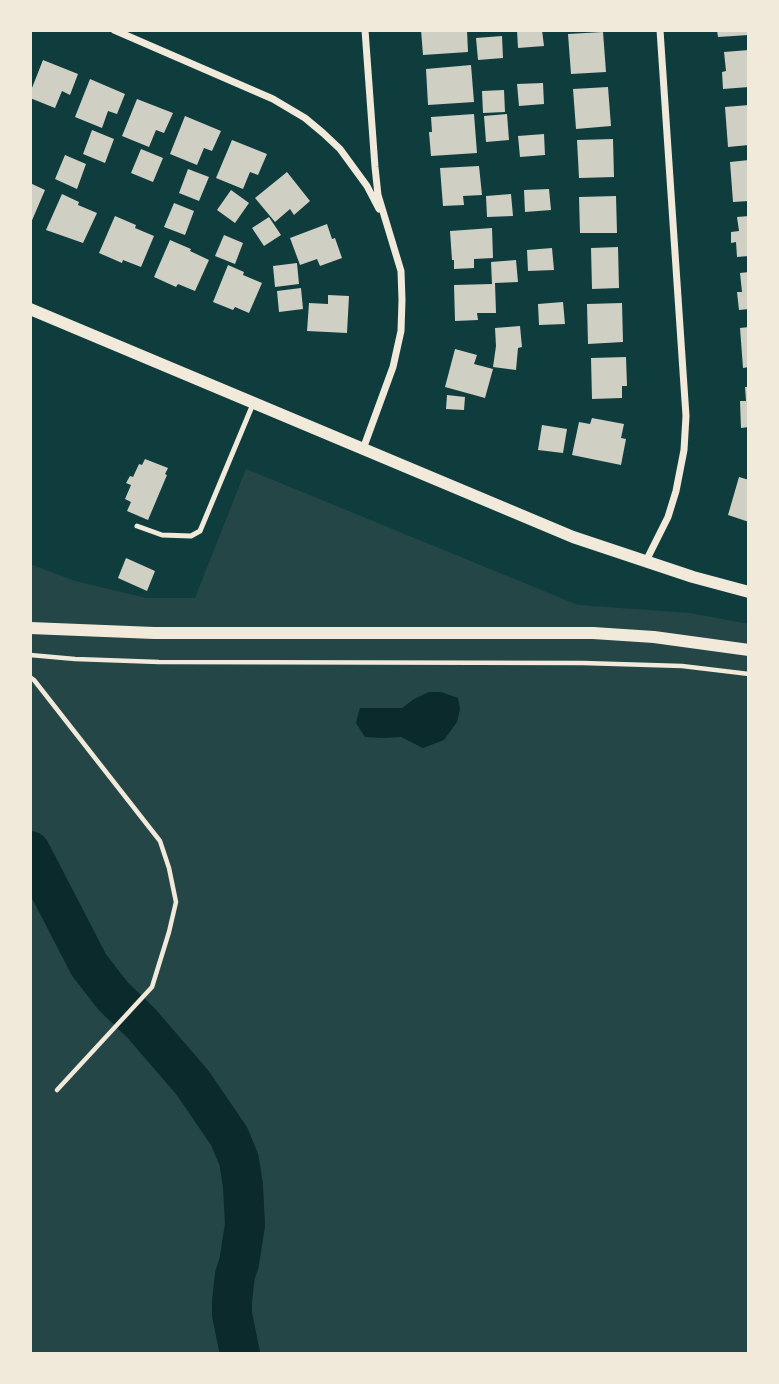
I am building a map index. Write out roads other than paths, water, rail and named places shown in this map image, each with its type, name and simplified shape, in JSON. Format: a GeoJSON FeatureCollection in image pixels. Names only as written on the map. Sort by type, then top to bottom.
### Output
{"type":"FeatureCollection","features":[{"type":"Feature","properties":{"kind":"street"},"geometry":{"type":"LineString","coordinates":[[114,30],[273,99],[305,118],[323,133],[354,167],[386,222]]}},
{"type":"Feature","properties":{"kind":"street"},"geometry":{"type":"LineString","coordinates":[[362,450],[393,367],[401,331],[401,271],[379,195],[365,30]]}},
{"type":"Feature","properties":{"kind":"street"},"geometry":{"type":"LineString","coordinates":[[646,561],[668,517],[676,491],[684,450],[686,416],[660,30]]}},
{"type":"Feature","properties":{"kind":"street"},"geometry":{"type":"LineString","coordinates":[[30,309],[573,537],[693,577],[749,592]]}},
{"type":"Feature","properties":{"kind":"street"},"geometry":{"type":"LineString","coordinates":[[30,628],[154,634],[593,634],[654,637],[749,650]]}},
{"type":"Feature","properties":{"kind":"lane"},"geometry":{"type":"LineString","coordinates":[[137,526],[162,535],[191,536],[200,531],[253,404]]}},
{"type":"Feature","properties":{"kind":"waterway"},"geometry":{"type":"LineString","coordinates":[[30,851],[89,965],[113,996],[141,1023],[192,1082],[229,1136],[239,1160],[245,1225],[232,1301],[240,1354]]}}]}
